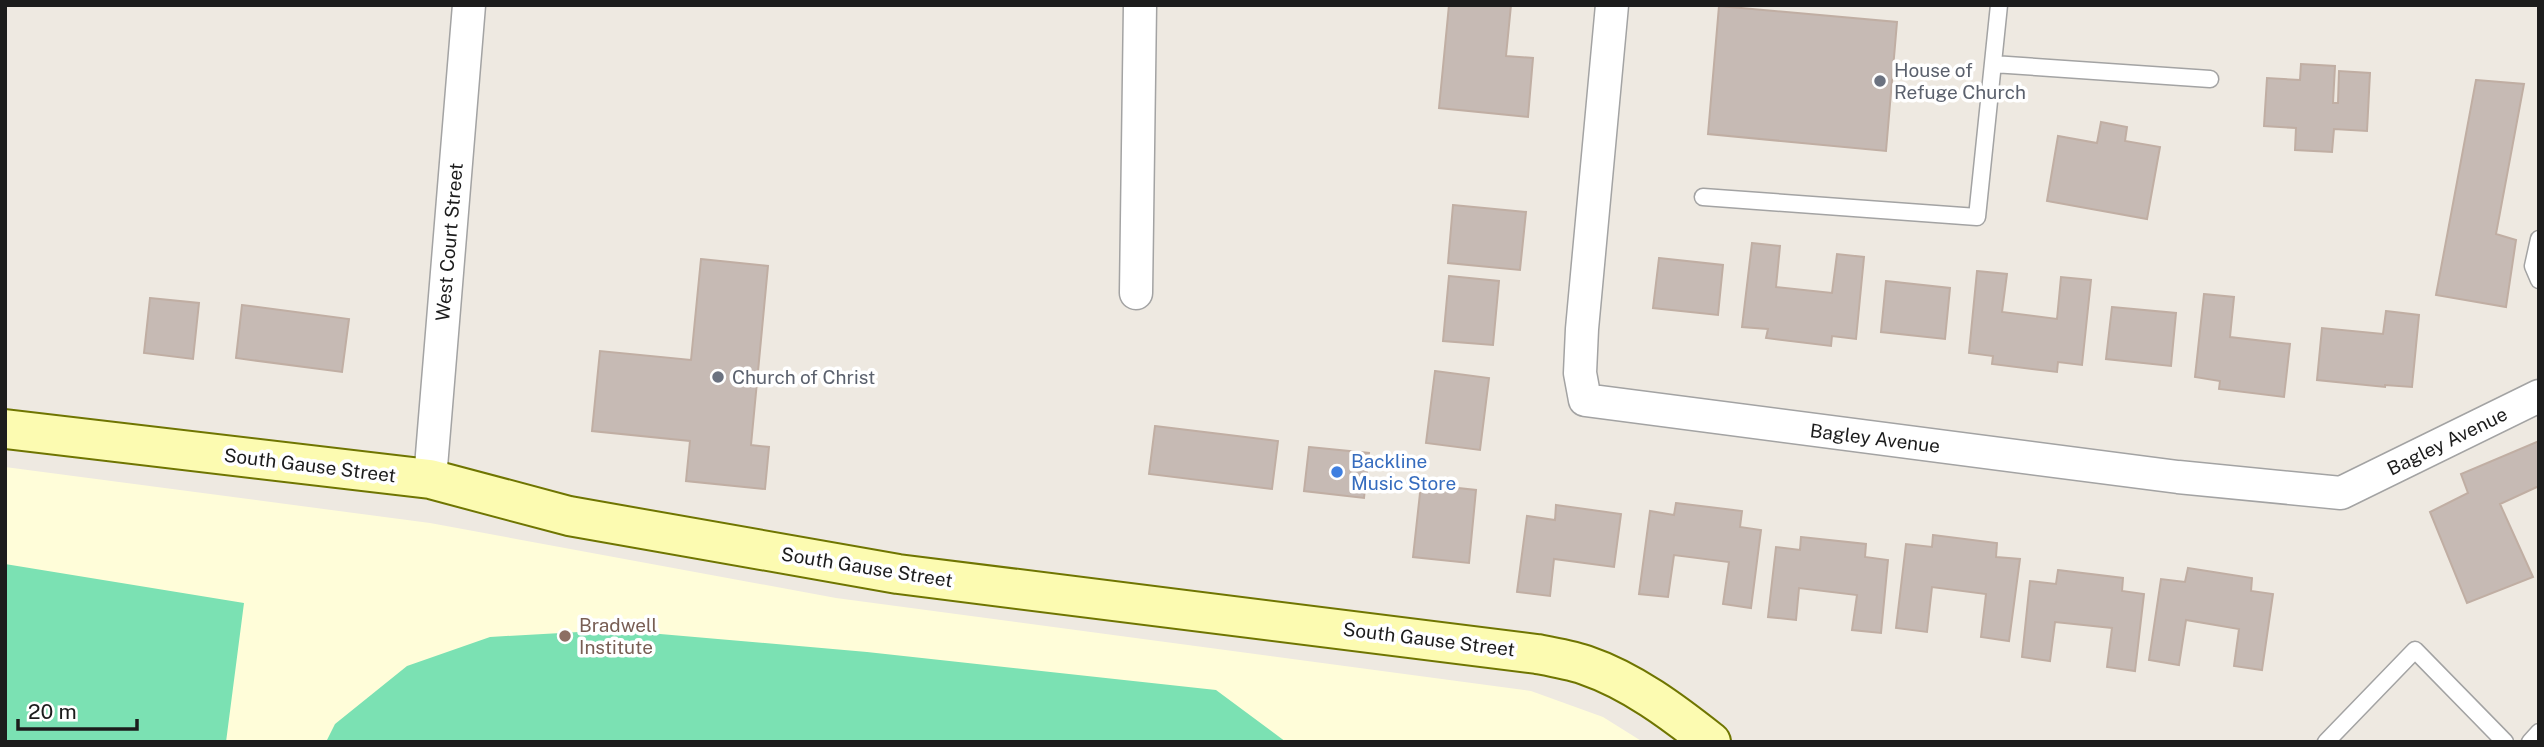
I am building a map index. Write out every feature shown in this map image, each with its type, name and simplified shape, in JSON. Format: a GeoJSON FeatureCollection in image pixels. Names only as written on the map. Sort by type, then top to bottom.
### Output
{"type":"FeatureCollection","features":[{"type":"Feature","properties":{"kind":"street","name":"West Court Street"},"geometry":{"type":"LineString","coordinates":[[430,479],[469,5]]}},
{"type":"Feature","properties":{"kind":"street"},"geometry":{"type":"LineString","coordinates":[[1136,293],[1140,5]]}},
{"type":"Feature","properties":{"kind":"street","name":"Bagley Avenue"},"geometry":{"type":"LineString","coordinates":[[1612,5],[1582,329],[1580,373],[1584,400],[2178,477],[2341,493],[2539,396]]}},
{"type":"Feature","properties":{"kind":"street","name":"South Gause Street"},"geometry":{"type":"LineString","coordinates":[[5,429],[430,479],[569,516],[850,567],[1538,654],[1587,666],[1627,685],[1668,708],[1711,742]]}},
{"type":"Feature","properties":{"kind":"lane"},"geometry":{"type":"LineString","coordinates":[[1703,197],[1977,217],[1999,5]]}},
{"type":"Feature","properties":{"kind":"lane"},"geometry":{"type":"LineString","coordinates":[[1993,64],[2210,79]]}},
{"type":"Feature","properties":{"kind":"lane"},"geometry":{"type":"LineString","coordinates":[[2539,239],[2533,266],[2539,280]]}},
{"type":"Feature","properties":{"kind":"lane"},"geometry":{"type":"LineString","coordinates":[[2331,740],[2415,650],[2505,742]]}},
{"type":"Feature","properties":{"kind":"lane"},"geometry":{"type":"LineString","coordinates":[[2530,742],[2539,732]]}},
{"type":"Feature","properties":{"kind":"shaded area","name":"Bradwell Institute"},"geometry":{"type":"Polygon","coordinates":[[[5,467],[430,523],[836,598],[1531,691],[1603,717],[1643,742],[5,742],[5,467]]]}},
{"type":"Feature","properties":{"kind":"green space"},"geometry":{"type":"Polygon","coordinates":[[[5,564],[244,603],[226,742],[5,742],[5,564]]]}},
{"type":"Feature","properties":{"kind":"green space"},"geometry":{"type":"Polygon","coordinates":[[[614,630],[867,652],[1216,690],[1286,742],[326,742],[335,724],[407,666],[490,637],[614,630]]]}},
{"type":"Feature","properties":{"kind":"building"},"geometry":{"type":"Polygon","coordinates":[[[1449,5],[1511,5],[1506,56],[1533,58],[1528,117],[1439,108],[1449,5]]]}},
{"type":"Feature","properties":{"kind":"building"},"geometry":{"type":"Polygon","coordinates":[[[1719,6],[1897,22],[1886,151],[1708,134],[1719,6]]]}},
{"type":"Feature","properties":{"kind":"building"},"geometry":{"type":"Polygon","coordinates":[[[2301,64],[2335,66],[2333,103],[2338,103],[2339,71],[2370,73],[2367,131],[2334,129],[2332,152],[2295,150],[2296,128],[2264,126],[2267,78],[2300,80],[2301,64]]]}},
{"type":"Feature","properties":{"kind":"building"},"geometry":{"type":"Polygon","coordinates":[[[2476,80],[2524,84],[2496,234],[2516,240],[2506,307],[2436,295],[2476,80]]]}},
{"type":"Feature","properties":{"kind":"building"},"geometry":{"type":"Polygon","coordinates":[[[2101,122],[2127,127],[2125,141],[2160,147],[2147,219],[2047,201],[2058,136],[2097,143],[2101,122]]]}},
{"type":"Feature","properties":{"kind":"building"},"geometry":{"type":"Polygon","coordinates":[[[1453,205],[1526,212],[1520,270],[1448,263],[1453,205]]]}},
{"type":"Feature","properties":{"kind":"building"},"geometry":{"type":"Polygon","coordinates":[[[1752,243],[1780,246],[1776,287],[1832,293],[1837,254],[1864,257],[1856,339],[1832,336],[1831,346],[1766,338],[1768,329],[1742,327],[1752,243]]]}},
{"type":"Feature","properties":{"kind":"building"},"geometry":{"type":"Polygon","coordinates":[[[1659,258],[1723,265],[1718,315],[1653,308],[1659,258]]]}},
{"type":"Feature","properties":{"kind":"building"},"geometry":{"type":"Polygon","coordinates":[[[701,259],[768,266],[751,445],[769,447],[765,489],[686,481],[690,441],[592,431],[600,351],[691,360],[701,259]]]}},
{"type":"Feature","properties":{"kind":"building"},"geometry":{"type":"Polygon","coordinates":[[[1977,271],[2007,274],[2002,312],[2057,319],[2061,277],[2091,280],[2082,365],[2058,362],[2057,372],[1992,364],[1993,356],[1969,353],[1977,271]]]}},
{"type":"Feature","properties":{"kind":"building"},"geometry":{"type":"Polygon","coordinates":[[[1449,276],[1499,281],[1493,345],[1443,341],[1449,276]]]}},
{"type":"Feature","properties":{"kind":"building"},"geometry":{"type":"Polygon","coordinates":[[[1886,281],[1950,288],[1945,339],[1881,332],[1886,281]]]}},
{"type":"Feature","properties":{"kind":"building"},"geometry":{"type":"Polygon","coordinates":[[[2204,294],[2234,297],[2230,337],[2290,344],[2284,397],[2219,389],[2220,381],[2195,377],[2204,294]]]}},
{"type":"Feature","properties":{"kind":"building"},"geometry":{"type":"Polygon","coordinates":[[[150,298],[199,303],[193,359],[144,353],[150,298]]]}},
{"type":"Feature","properties":{"kind":"building"},"geometry":{"type":"Polygon","coordinates":[[[242,305],[349,319],[342,372],[236,358],[242,305]]]}},
{"type":"Feature","properties":{"kind":"building"},"geometry":{"type":"Polygon","coordinates":[[[2112,307],[2176,313],[2171,366],[2106,359],[2112,307]]]}},
{"type":"Feature","properties":{"kind":"building"},"geometry":{"type":"Polygon","coordinates":[[[2386,311],[2419,315],[2412,387],[2317,380],[2322,328],[2383,334],[2386,311]]]}},
{"type":"Feature","properties":{"kind":"building"},"geometry":{"type":"Polygon","coordinates":[[[1435,371],[1489,378],[1480,450],[1426,443],[1435,371]]]}},
{"type":"Feature","properties":{"kind":"building"},"geometry":{"type":"Polygon","coordinates":[[[1155,426],[1278,441],[1272,489],[1149,474],[1155,426]]]}},
{"type":"Feature","properties":{"kind":"building"},"geometry":{"type":"Polygon","coordinates":[[[2539,441],[2539,486],[2500,504],[2533,577],[2467,603],[2430,512],[2468,493],[2461,474],[2539,441]]]}},
{"type":"Feature","properties":{"kind":"building","name":"Backline Music Store"},"geometry":{"type":"Polygon","coordinates":[[[1309,447],[1369,453],[1364,498],[1304,491],[1309,447]]]}},
{"type":"Feature","properties":{"kind":"building"},"geometry":{"type":"Polygon","coordinates":[[[1421,484],[1476,490],[1469,563],[1413,557],[1421,484]]]}},
{"type":"Feature","properties":{"kind":"building"},"geometry":{"type":"Polygon","coordinates":[[[1676,503],[1742,511],[1740,527],[1761,530],[1751,608],[1723,604],[1729,562],[1674,555],[1668,597],[1639,594],[1650,511],[1674,515],[1676,503]]]}},
{"type":"Feature","properties":{"kind":"building"},"geometry":{"type":"Polygon","coordinates":[[[1556,505],[1621,514],[1614,567],[1554,559],[1550,596],[1517,592],[1527,516],[1555,520],[1556,505]]]}},
{"type":"Feature","properties":{"kind":"building"},"geometry":{"type":"Polygon","coordinates":[[[1933,535],[1997,543],[1996,557],[2020,559],[2009,641],[1981,637],[1986,594],[1932,587],[1927,632],[1896,628],[1906,544],[1932,547],[1933,535]]]}},
{"type":"Feature","properties":{"kind":"building"},"geometry":{"type":"Polygon","coordinates":[[[1801,537],[1866,544],[1865,557],[1888,560],[1881,633],[1852,630],[1857,595],[1799,588],[1796,620],[1768,617],[1776,547],[1800,550],[1801,537]]]}},
{"type":"Feature","properties":{"kind":"building"},"geometry":{"type":"Polygon","coordinates":[[[2188,568],[2252,578],[2251,591],[2273,594],[2262,670],[2234,666],[2239,629],[2186,620],[2179,665],[2149,660],[2161,579],[2185,582],[2188,568]]]}},
{"type":"Feature","properties":{"kind":"building"},"geometry":{"type":"Polygon","coordinates":[[[2058,570],[2123,578],[2122,591],[2144,594],[2135,671],[2107,667],[2112,628],[2055,622],[2050,661],[2022,657],[2030,581],[2056,584],[2058,570]]]}},
{"type":"Feature","properties":{"kind":"place","name":"House of Refuge Church"},"geometry":{"type":"Point","coordinates":[1880,81]}},
{"type":"Feature","properties":{"kind":"place","name":"Church of Christ"},"geometry":{"type":"Point","coordinates":[718,377]}},
{"type":"Feature","properties":{"kind":"place","name":"Backline Music Store"},"geometry":{"type":"Point","coordinates":[1337,472]}},
{"type":"Feature","properties":{"kind":"place","name":"Bradwell Institute"},"geometry":{"type":"Point","coordinates":[565,636]}}]}
